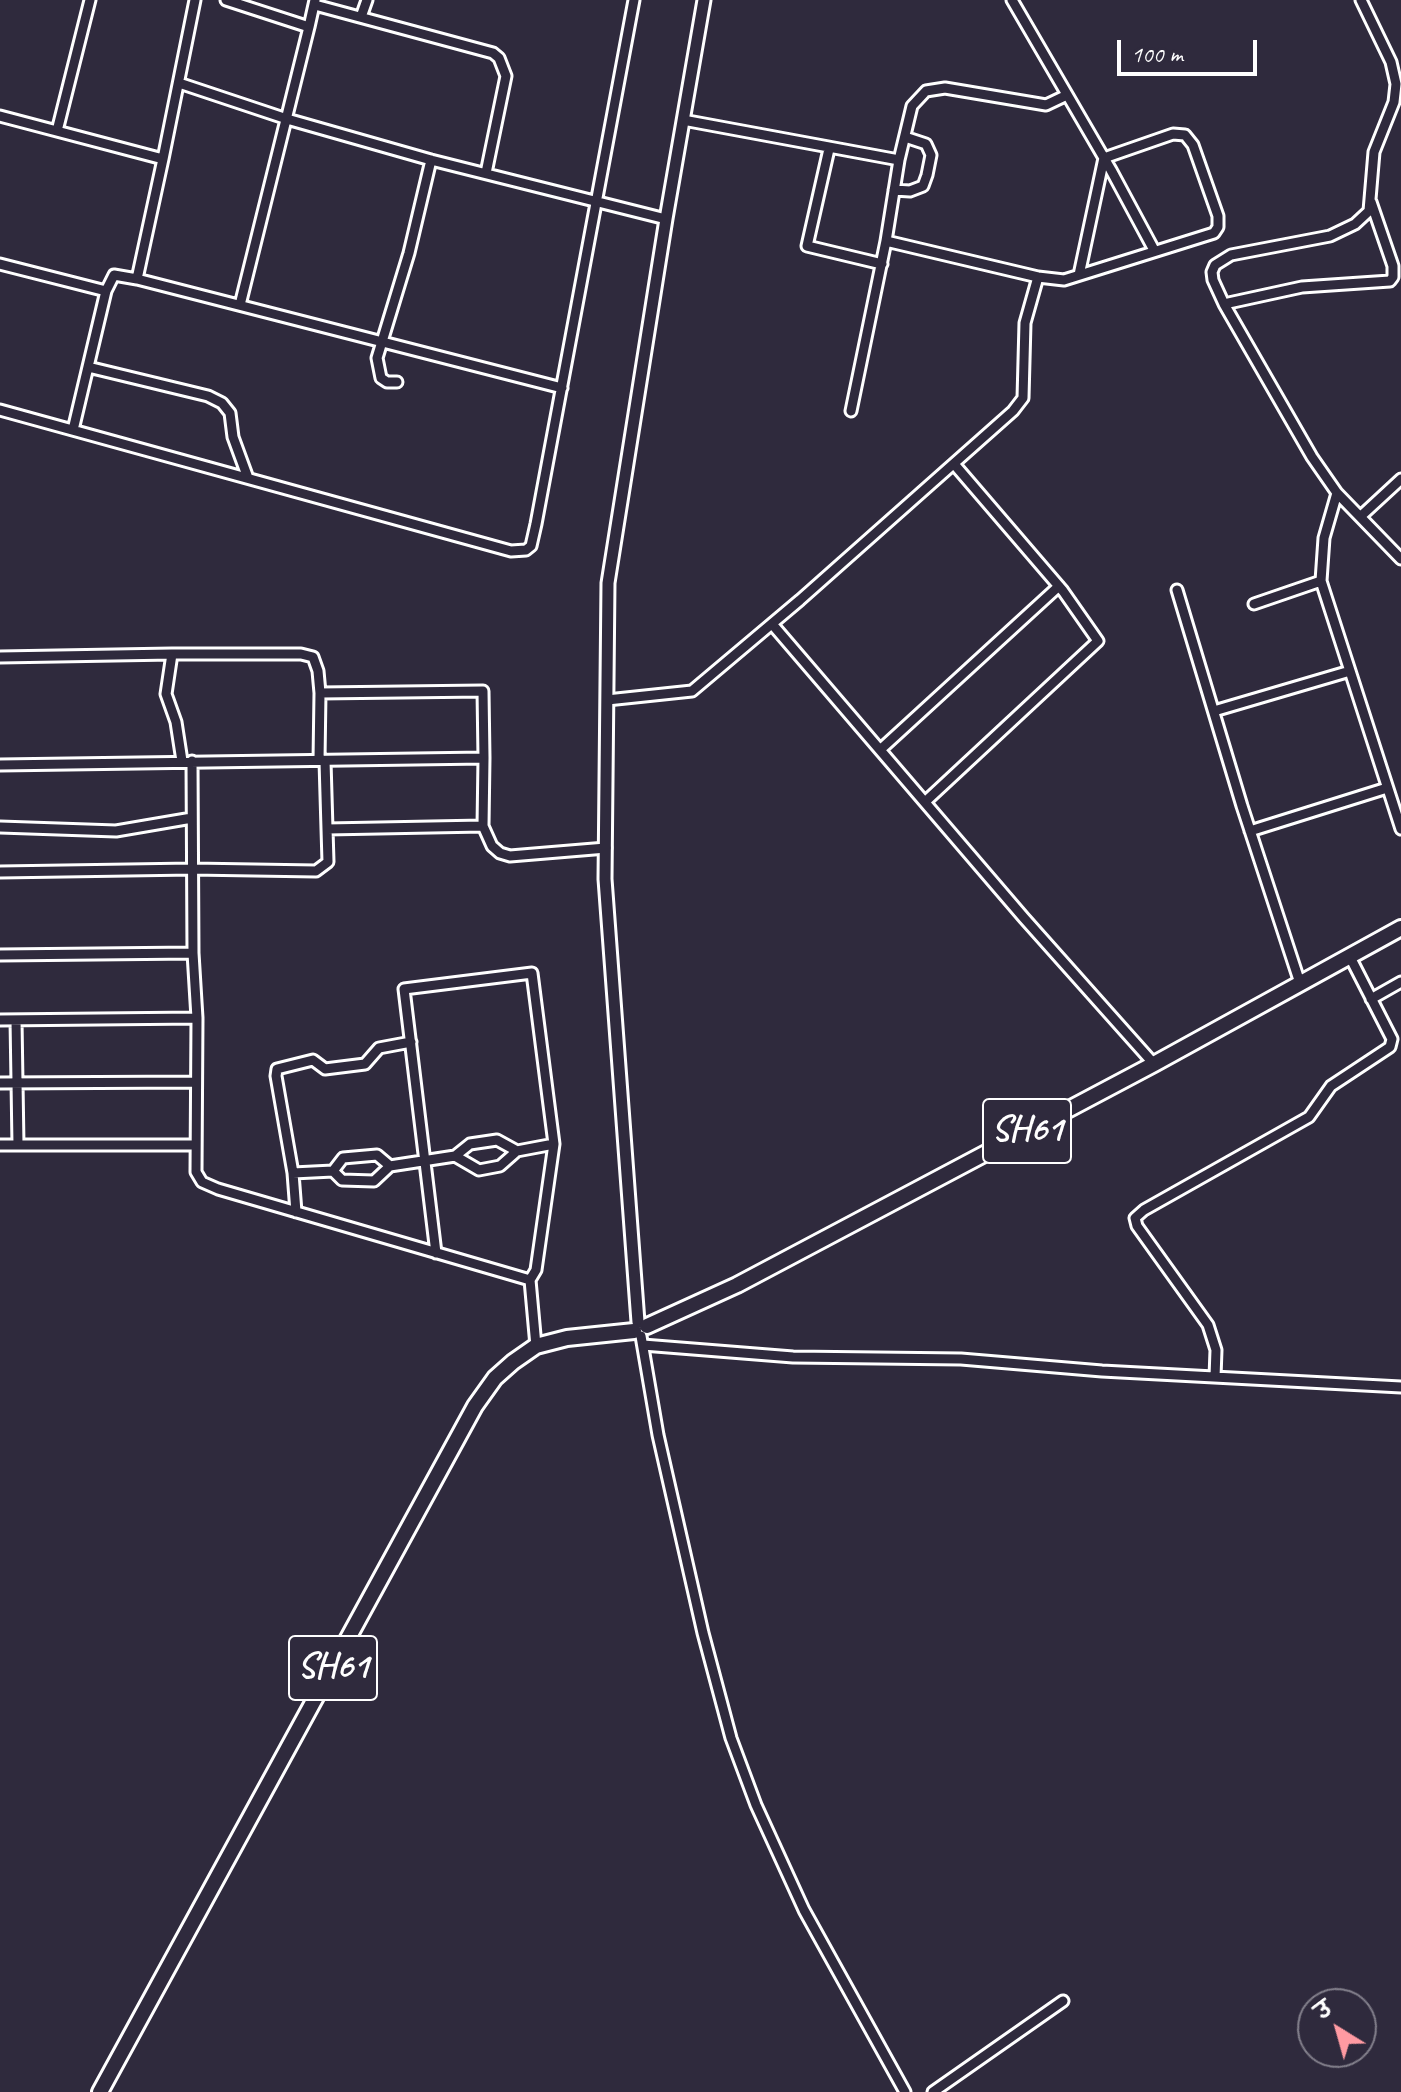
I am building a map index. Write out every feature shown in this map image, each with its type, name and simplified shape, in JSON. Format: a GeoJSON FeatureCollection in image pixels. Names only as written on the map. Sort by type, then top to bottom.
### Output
{"type":"FeatureCollection","features":[{"type":"Feature","properties":{"kind":"main road","name":"SH61"},"geometry":{"type":"LineString","coordinates":[[100,2092],[475,1406],[495,1378],[536,1346],[567,1338],[640,1332],[737,1285],[1154,1064],[1401,928]]}},
{"type":"Feature","properties":{"kind":"street"},"geometry":{"type":"LineString","coordinates":[[57,131],[90,0]]}},
{"type":"Feature","properties":{"kind":"street"},"geometry":{"type":"LineString","coordinates":[[137,279],[195,0]]}},
{"type":"Feature","properties":{"kind":"street"},"geometry":{"type":"LineString","coordinates":[[226,0],[309,27]]}},
{"type":"Feature","properties":{"kind":"street"},"geometry":{"type":"LineString","coordinates":[[361,17],[367,0]]}},
{"type":"Feature","properties":{"kind":"street"},"geometry":{"type":"LineString","coordinates":[[0,410],[511,551],[526,550],[531,546],[536,524],[634,0]]}},
{"type":"Feature","properties":{"kind":"street"},"geometry":{"type":"LineString","coordinates":[[704,0],[608,583],[605,879],[640,1332],[658,1435],[703,1633],[731,1738],[756,1805],[804,1910],[905,2092]]}},
{"type":"Feature","properties":{"kind":"street"},"geometry":{"type":"LineString","coordinates":[[1012,0],[1154,250]]}},
{"type":"Feature","properties":{"kind":"street"},"geometry":{"type":"LineString","coordinates":[[1361,0],[1391,62],[1396,84],[1394,102],[1374,152],[1369,211],[1355,224],[1330,236],[1231,255],[1221,260],[1212,272],[1224,304],[1312,457],[1337,493],[1401,559]]}},
{"type":"Feature","properties":{"kind":"street"},"geometry":{"type":"LineString","coordinates":[[240,305],[315,2],[493,53],[499,58],[506,76],[486,173]]}},
{"type":"Feature","properties":{"kind":"street"},"geometry":{"type":"LineString","coordinates":[[179,83],[287,119],[431,160],[666,219]]}},
{"type":"Feature","properties":{"kind":"street"},"geometry":{"type":"LineString","coordinates":[[851,411],[912,106],[926,91],[945,88],[1046,105],[1067,95]]}},
{"type":"Feature","properties":{"kind":"street"},"geometry":{"type":"LineString","coordinates":[[0,116],[163,159]]}},
{"type":"Feature","properties":{"kind":"street"},"geometry":{"type":"LineString","coordinates":[[683,120],[899,160]]}},
{"type":"Feature","properties":{"kind":"street"},"geometry":{"type":"LineString","coordinates":[[886,241],[1038,277],[1064,280],[1207,236],[1218,227],[1218,216],[1190,139],[1180,133],[1173,134],[1104,158]]}},
{"type":"Feature","properties":{"kind":"street"},"geometry":{"type":"LineString","coordinates":[[894,190],[910,191],[923,186],[927,175],[931,155],[926,144],[905,137]]}},
{"type":"Feature","properties":{"kind":"street"},"geometry":{"type":"LineString","coordinates":[[829,149],[807,246],[882,264]]}},
{"type":"Feature","properties":{"kind":"street"},"geometry":{"type":"LineString","coordinates":[[1079,275],[1104,158]]}},
{"type":"Feature","properties":{"kind":"street"},"geometry":{"type":"LineString","coordinates":[[397,382],[384,381],[376,363],[409,253],[431,160]]}},
{"type":"Feature","properties":{"kind":"street"},"geometry":{"type":"LineString","coordinates":[[1224,304],[1302,287],[1390,281],[1393,266],[1371,202]]}},
{"type":"Feature","properties":{"kind":"street"},"geometry":{"type":"LineString","coordinates":[[0,264],[106,291]]}},
{"type":"Feature","properties":{"kind":"street"},"geometry":{"type":"LineString","coordinates":[[73,430],[106,291],[114,275],[562,388]]}},
{"type":"Feature","properties":{"kind":"street"},"geometry":{"type":"LineString","coordinates":[[607,700],[692,691],[954,464],[1023,398],[1025,323],[1038,277]]}},
{"type":"Feature","properties":{"kind":"street"},"geometry":{"type":"LineString","coordinates":[[88,367],[208,396],[222,403],[230,413],[233,437],[248,478]]}},
{"type":"Feature","properties":{"kind":"street"},"geometry":{"type":"LineString","coordinates":[[926,801],[1098,641],[1059,586],[954,464]]}},
{"type":"Feature","properties":{"kind":"street"},"geometry":{"type":"LineString","coordinates":[[1361,516],[1401,479]]}},
{"type":"Feature","properties":{"kind":"street"},"geometry":{"type":"LineString","coordinates":[[1337,493],[1324,538],[1321,581],[1401,829]]}},
{"type":"Feature","properties":{"kind":"street"},"geometry":{"type":"LineString","coordinates":[[1254,604],[1321,581]]}},
{"type":"Feature","properties":{"kind":"street"},"geometry":{"type":"LineString","coordinates":[[881,749],[1059,586]]}},
{"type":"Feature","properties":{"kind":"street"},"geometry":{"type":"LineString","coordinates":[[1177,590],[1300,983]]}},
{"type":"Feature","properties":{"kind":"street"},"geometry":{"type":"LineString","coordinates":[[772,624],[1024,918],[1154,1064]]}},
{"type":"Feature","properties":{"kind":"street"},"geometry":{"type":"LineString","coordinates":[[172,654],[166,694],[187,761],[192,818],[197,1018],[196,1172],[202,1182],[530,1280]]}},
{"type":"Feature","properties":{"kind":"street"},"geometry":{"type":"LineString","coordinates":[[0,657],[307,655],[316,662],[320,693],[328,862],[316,871],[0,872]]}},
{"type":"Feature","properties":{"kind":"street"},"geometry":{"type":"LineString","coordinates":[[1214,711],[1350,671]]}},
{"type":"Feature","properties":{"kind":"street"},"geometry":{"type":"LineString","coordinates":[[320,693],[483,691],[483,826],[492,846],[510,856],[606,848]]}},
{"type":"Feature","properties":{"kind":"street"},"geometry":{"type":"LineString","coordinates":[[0,756],[4,765],[484,758]]}},
{"type":"Feature","properties":{"kind":"street"},"geometry":{"type":"LineString","coordinates":[[1250,831],[1387,788]]}},
{"type":"Feature","properties":{"kind":"street"},"geometry":{"type":"LineString","coordinates":[[0,827],[116,831],[192,818]]}},
{"type":"Feature","properties":{"kind":"street"},"geometry":{"type":"LineString","coordinates":[[327,829],[483,826]]}},
{"type":"Feature","properties":{"kind":"street"},"geometry":{"type":"LineString","coordinates":[[0,955],[193,953]]}},
{"type":"Feature","properties":{"kind":"street"},"geometry":{"type":"LineString","coordinates":[[1215,1377],[1216,1350],[1208,1325],[1137,1226],[1135,1218],[1144,1210],[1309,1117],[1331,1086],[1390,1047],[1392,1039],[1349,955]]}},
{"type":"Feature","properties":{"kind":"street"},"geometry":{"type":"LineString","coordinates":[[436,1253],[404,989],[532,973],[554,1144],[536,1270],[530,1280],[536,1346]]}},
{"type":"Feature","properties":{"kind":"street"},"geometry":{"type":"LineString","coordinates":[[1371,999],[1401,982]]}},
{"type":"Feature","properties":{"kind":"street"},"geometry":{"type":"LineString","coordinates":[[0,1020],[197,1018]]}},
{"type":"Feature","properties":{"kind":"street"},"geometry":{"type":"LineString","coordinates":[[16,1020],[18,1145]]}},
{"type":"Feature","properties":{"kind":"street"},"geometry":{"type":"LineString","coordinates":[[296,1212],[277,1069],[313,1060],[325,1069],[365,1064],[379,1048],[411,1042]]}},
{"type":"Feature","properties":{"kind":"street"},"geometry":{"type":"LineString","coordinates":[[0,1083],[196,1082]]}},
{"type":"Feature","properties":{"kind":"street"},"geometry":{"type":"LineString","coordinates":[[293,1173],[333,1171],[342,1180],[374,1181],[390,1166],[455,1156],[470,1144],[497,1140],[517,1151]]}},
{"type":"Feature","properties":{"kind":"street"},"geometry":{"type":"LineString","coordinates":[[455,1156],[479,1170],[500,1166],[517,1151],[554,1144]]}},
{"type":"Feature","properties":{"kind":"street"},"geometry":{"type":"LineString","coordinates":[[0,1145],[196,1145]]}},
{"type":"Feature","properties":{"kind":"street"},"geometry":{"type":"LineString","coordinates":[[333,1171],[343,1158],[377,1155],[390,1166]]}},
{"type":"Feature","properties":{"kind":"street"},"geometry":{"type":"LineString","coordinates":[[640,1332],[793,1357],[961,1359],[1401,1387]]}},
{"type":"Feature","properties":{"kind":"street"},"geometry":{"type":"LineString","coordinates":[[933,2092],[1063,2001]]}}]}
